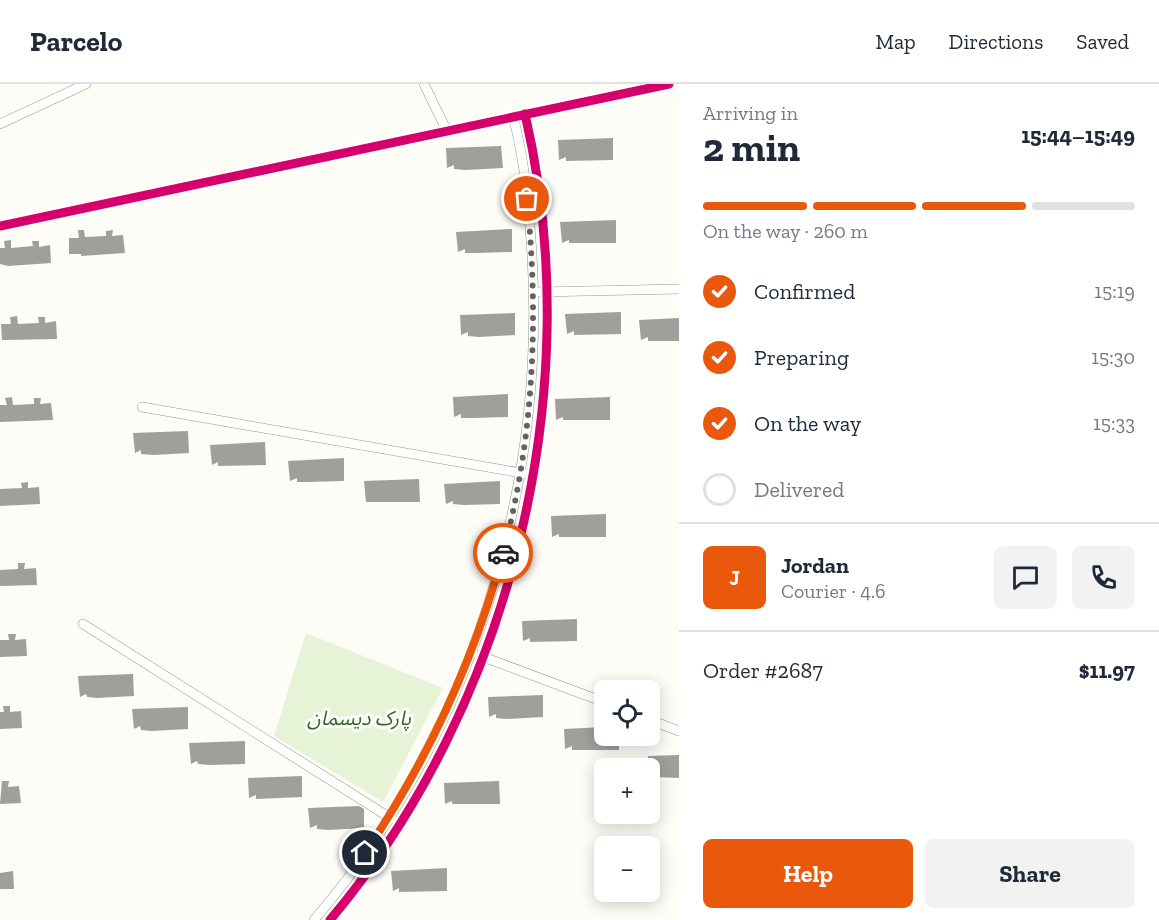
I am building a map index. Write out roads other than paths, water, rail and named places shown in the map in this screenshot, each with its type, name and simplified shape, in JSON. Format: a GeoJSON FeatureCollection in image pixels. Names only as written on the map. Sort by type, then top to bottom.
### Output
{"type":"FeatureCollection","features":[{"type":"Feature","properties":{"kind":"street"},"geometry":{"type":"LineString","coordinates":[[0,124],[86,84]]}},
{"type":"Feature","properties":{"kind":"street"},"geometry":{"type":"LineString","coordinates":[[424,84],[447,131]]}},
{"type":"Feature","properties":{"kind":"street"},"geometry":{"type":"LineString","coordinates":[[0,226],[669,84]]}},
{"type":"Feature","properties":{"kind":"street"},"geometry":{"type":"LineString","coordinates":[[330,920],[355,889],[399,824],[435,762],[483,656],[506,588],[532,475],[545,362],[546,292],[537,179],[525,114]]}},
{"type":"Feature","properties":{"kind":"street"},"geometry":{"type":"LineString","coordinates":[[314,920],[340,890],[390,817],[439,726],[493,591],[521,473],[533,360],[534,292],[525,181],[513,116]]}},
{"type":"Feature","properties":{"kind":"street"},"geometry":{"type":"LineString","coordinates":[[534,292],[679,289]]}},
{"type":"Feature","properties":{"kind":"street"},"geometry":{"type":"LineString","coordinates":[[142,407],[532,475]]}},
{"type":"Feature","properties":{"kind":"street"},"geometry":{"type":"LineString","coordinates":[[83,624],[399,824]]}},
{"type":"Feature","properties":{"kind":"street"},"geometry":{"type":"LineString","coordinates":[[470,652],[594,698]]}},
{"type":"Feature","properties":{"kind":"street"},"geometry":{"type":"LineString","coordinates":[[660,724],[679,731]]}},
{"type":"Feature","properties":{"kind":"park label","name":"پارک دیسمان"},"geometry":{"type":"Point","coordinates":[359,718]}}]}
